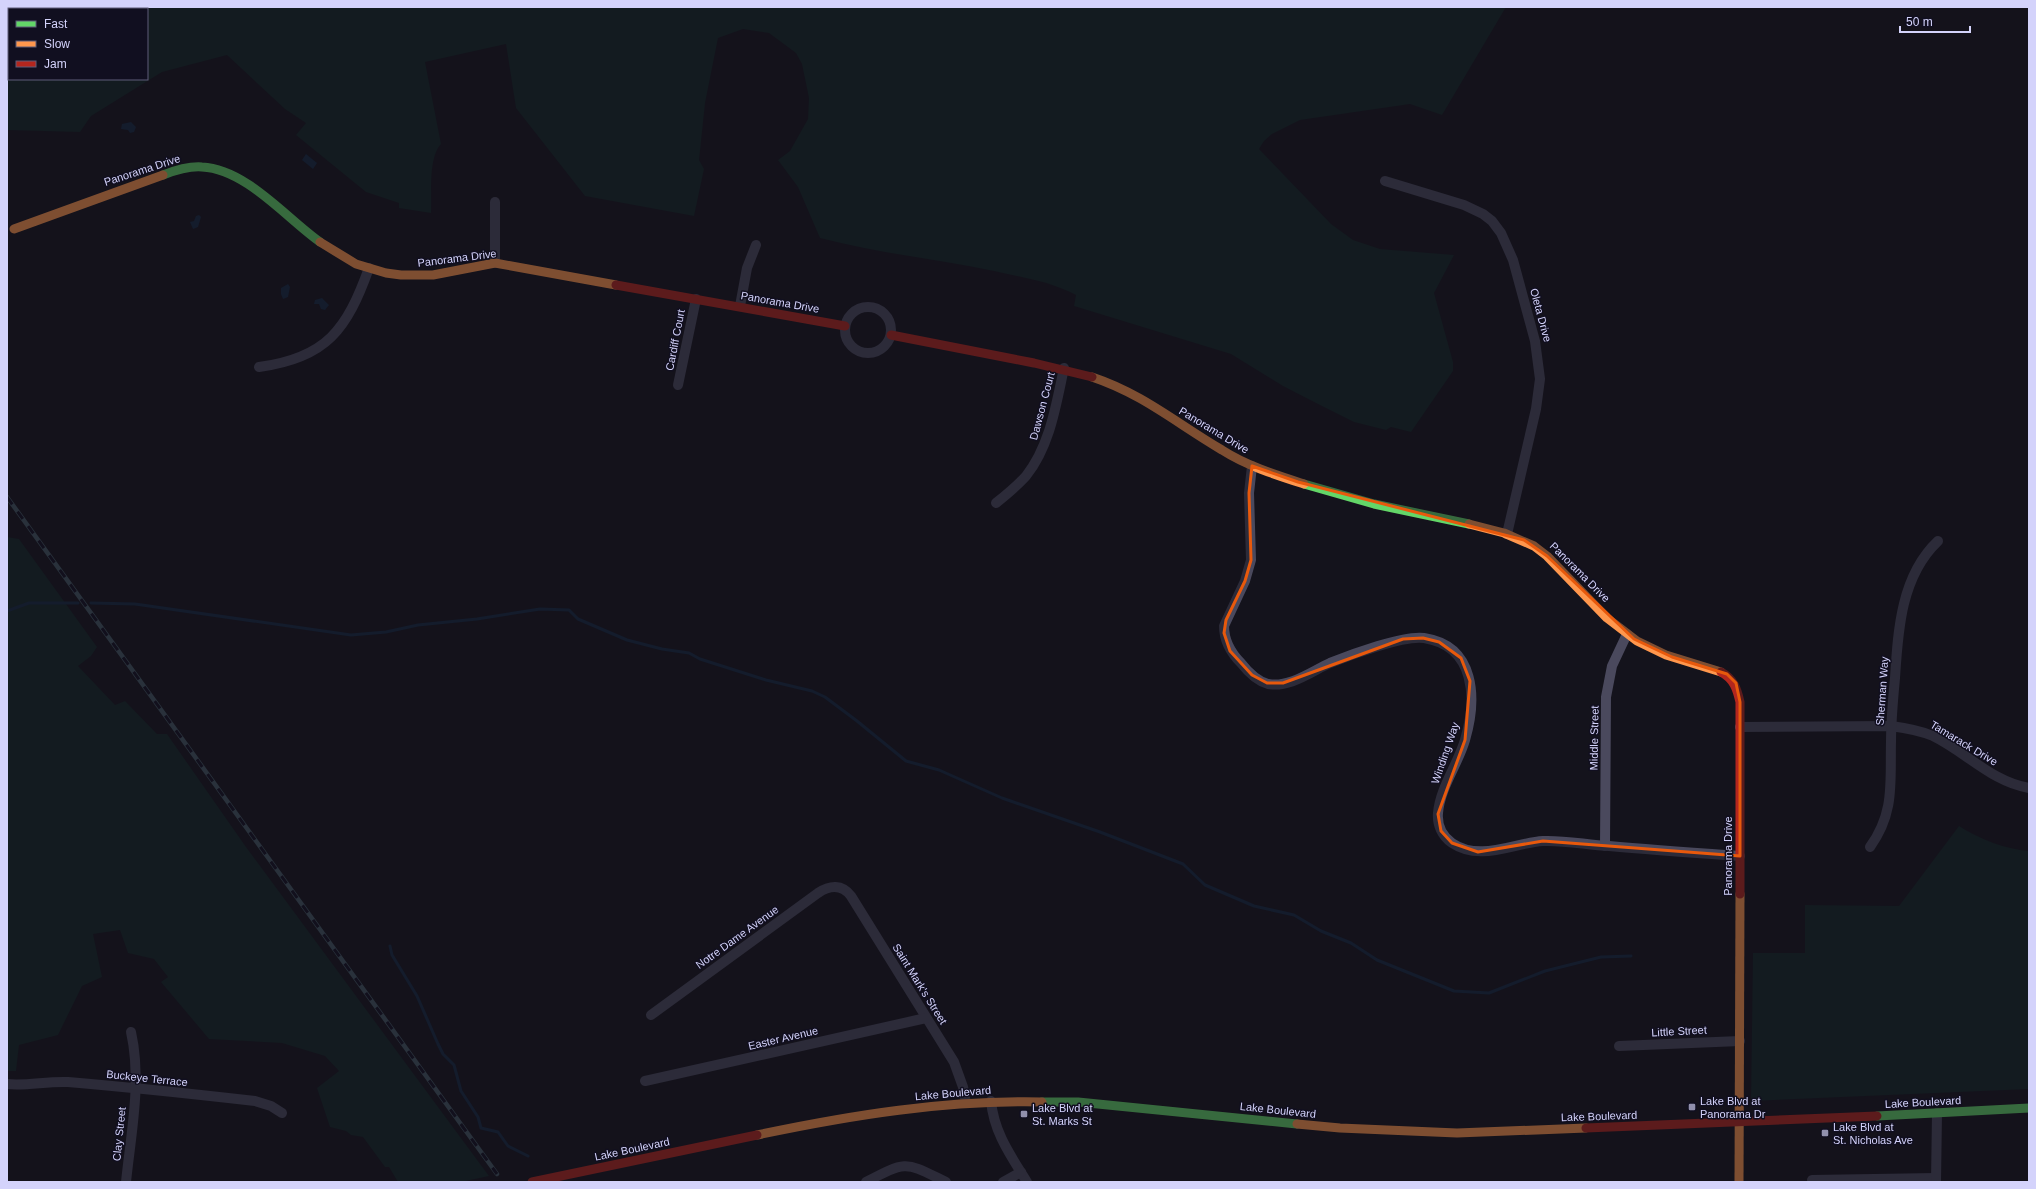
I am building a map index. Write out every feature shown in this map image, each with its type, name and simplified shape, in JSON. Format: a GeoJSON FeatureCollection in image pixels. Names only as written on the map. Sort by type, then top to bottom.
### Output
{"type":"FeatureCollection","features":[{"type":"Feature","properties":{"kind":"street","name":"Panorama Drive"},"geometry":{"type":"LineString","coordinates":[[14,229],[174,170],[190,167],[209,167],[233,176],[250,186],[337,253],[369,268],[409,276],[436,275],[496,263],[845,326]]}},
{"type":"Feature","properties":{"kind":"street","name":"Oleta Drive"},"geometry":{"type":"LineString","coordinates":[[1385,181],[1464,205],[1483,214],[1492,221],[1501,233],[1513,260],[1535,341],[1540,379],[1536,409],[1507,534]]}},
{"type":"Feature","properties":{"kind":"street"},"geometry":{"type":"LineString","coordinates":[[495,202],[496,263]]}},
{"type":"Feature","properties":{"kind":"street"},"geometry":{"type":"LineString","coordinates":[[740,306],[747,268],[756,245]]}},
{"type":"Feature","properties":{"kind":"street"},"geometry":{"type":"LineString","coordinates":[[259,367],[292,361],[327,342],[346,320],[359,295],[369,268]]}},
{"type":"Feature","properties":{"kind":"street","name":"Cardiff Court"},"geometry":{"type":"LineString","coordinates":[[678,385],[696,299]]}},
{"type":"Feature","properties":{"kind":"street"},"geometry":{"type":"LineString","coordinates":[[872,307],[885,315],[889,321],[891,335],[884,346],[877,351],[865,353],[858,351],[848,341],[845,326],[851,314],[857,309],[872,307]]}},
{"type":"Feature","properties":{"kind":"street","name":"Panorama Drive"},"geometry":{"type":"LineString","coordinates":[[891,335],[1064,368],[1122,388],[1144,400],[1224,452],[1252,466],[1298,482],[1401,510],[1507,534],[1536,546],[1627,634],[1672,657],[1717,669],[1727,674],[1738,688],[1740,702],[1741,1122],[1739,1182]]}},
{"type":"Feature","properties":{"kind":"street","name":"Dawson Court"},"geometry":{"type":"LineString","coordinates":[[996,503],[1025,477],[1038,458],[1047,437],[1064,368]]}},
{"type":"Feature","properties":{"kind":"street","name":"Winding Way"},"geometry":{"type":"LineString","coordinates":[[1252,466],[1248,493],[1251,560],[1245,581],[1226,620],[1224,633],[1230,651],[1247,670],[1263,682],[1274,684],[1292,681],[1340,660],[1403,639],[1423,638],[1445,645],[1458,654],[1466,667],[1470,681],[1469,722],[1465,740],[1439,806],[1439,824],[1443,834],[1459,847],[1478,852],[1499,850],[1543,841],[1740,856]]}},
{"type":"Feature","properties":{"kind":"street","name":"Sherman Way"},"geometry":{"type":"LineString","coordinates":[[1870,847],[1882,828],[1890,800],[1891,726],[1897,650],[1906,596],[1919,565],[1938,541]]}},
{"type":"Feature","properties":{"kind":"street","name":"Middle Street"},"geometry":{"type":"LineString","coordinates":[[1605,846],[1606,697],[1612,666],[1627,634]]}},
{"type":"Feature","properties":{"kind":"street","name":"Tamarack Drive"},"geometry":{"type":"LineString","coordinates":[[1740,727],[1891,726],[1910,728],[1933,736],[1996,776],[2019,787],[2029,788]]}},
{"type":"Feature","properties":{"kind":"street","name":"Notre Dame Avenue"},"geometry":{"type":"LineString","coordinates":[[651,1015],[818,893],[829,888],[839,887]]}},
{"type":"Feature","properties":{"kind":"street","name":"Saint Mark's Street"},"geometry":{"type":"LineString","coordinates":[[839,887],[844,888],[851,896],[956,1067],[966,1103]]}},
{"type":"Feature","properties":{"kind":"street","name":"Easter Avenue"},"geometry":{"type":"LineString","coordinates":[[645,1082],[926,1018]]}},
{"type":"Feature","properties":{"kind":"street","name":"Clay Street"},"geometry":{"type":"LineString","coordinates":[[126,1182],[136,1088],[135,1051],[131,1032]]}},
{"type":"Feature","properties":{"kind":"street","name":"Little Street"},"geometry":{"type":"LineString","coordinates":[[1619,1046],[1740,1041]]}},
{"type":"Feature","properties":{"kind":"street","name":"Buckeye Terrace"},"geometry":{"type":"LineString","coordinates":[[7,1084],[31,1085],[65,1082],[136,1088],[255,1101],[271,1106],[282,1114]]}},
{"type":"Feature","properties":{"kind":"street"},"geometry":{"type":"LineString","coordinates":[[991,1101],[993,1117],[1001,1139],[1027,1182]]}},
{"type":"Feature","properties":{"kind":"street","name":"Lake Boulevard"},"geometry":{"type":"LineString","coordinates":[[532,1182],[816,1123],[991,1101],[1078,1102],[1305,1125],[1418,1132],[1520,1132],[2029,1108]]}},
{"type":"Feature","properties":{"kind":"street"},"geometry":{"type":"LineString","coordinates":[[1812,1180],[1936,1180],[1937,1113]]}},
{"type":"Feature","properties":{"kind":"street"},"geometry":{"type":"LineString","coordinates":[[866,1182],[895,1167],[903,1165],[914,1167],[946,1182]]}},
{"type":"Feature","properties":{"kind":"street"},"geometry":{"type":"LineString","coordinates":[[1003,1182],[1021,1172]]}},
{"type":"Feature","properties":{"kind":"highlighted area"},"geometry":{"type":"Polygon","coordinates":[[[1252,466],[1298,482],[1524,540],[1547,556],[1634,639],[1672,657],[1727,674],[1736,683],[1740,702],[1740,856],[1543,841],[1478,852],[1452,843],[1441,831],[1438,814],[1465,740],[1470,681],[1461,658],[1439,642],[1423,638],[1403,639],[1283,683],[1267,683],[1252,675],[1230,651],[1224,633],[1226,620],[1245,581],[1251,560],[1249,493],[1252,466]]]}},
{"type":"Feature","properties":{"kind":"green space"},"geometry":{"type":"Polygon","coordinates":[[[7,7],[1506,7],[1442,115],[1410,104],[1300,120],[1272,134],[1264,141],[1259,149],[1331,224],[1353,240],[1380,249],[1454,255],[1434,293],[1453,362],[1453,371],[1411,432],[1391,427],[1386,430],[1354,422],[1283,386],[1231,354],[1074,306],[1076,295],[1056,286],[994,271],[863,248],[820,238],[798,187],[778,160],[790,151],[808,119],[809,98],[802,64],[796,53],[769,33],[743,29],[718,38],[705,103],[699,160],[704,169],[694,216],[585,196],[516,108],[506,44],[425,62],[441,144],[437,150],[432,167],[431,213],[399,208],[399,203],[366,192],[296,135],[306,123],[285,109],[227,55],[162,72],[91,116],[80,132],[7,130],[7,7]]]}},
{"type":"Feature","properties":{"kind":"green space"},"geometry":{"type":"Polygon","coordinates":[[[7,537],[19,539],[97,647],[91,656],[78,666],[115,705],[125,701],[157,734],[167,734],[246,847],[489,1176],[461,1182],[398,1182],[389,1167],[385,1167],[363,1137],[351,1135],[346,1131],[330,1127],[317,1088],[339,1071],[325,1056],[282,1043],[209,1039],[161,982],[168,977],[154,959],[128,953],[120,930],[93,934],[102,977],[82,986],[58,1035],[19,1045],[16,1071],[7,1071],[7,537]]]}},
{"type":"Feature","properties":{"kind":"green space"},"geometry":{"type":"Polygon","coordinates":[[[1959,826],[1992,843],[2029,851],[2029,1089],[1751,1101],[1753,953],[1805,953],[1805,905],[1899,906],[1959,826]]]}},
{"type":"Feature","properties":{"kind":"water"},"geometry":{"type":"Polygon","coordinates":[[[131,122],[136,127],[134,132],[130,133],[128,130],[121,129],[122,124],[131,122]]]}},
{"type":"Feature","properties":{"kind":"water"},"geometry":{"type":"Polygon","coordinates":[[[306,154],[317,163],[313,169],[302,160],[306,154]]]}},
{"type":"Feature","properties":{"kind":"water"},"geometry":{"type":"Polygon","coordinates":[[[199,215],[201,217],[198,227],[193,229],[190,222],[194,221],[196,216],[199,215]]]}},
{"type":"Feature","properties":{"kind":"water"},"geometry":{"type":"Polygon","coordinates":[[[288,284],[290,287],[288,297],[283,299],[281,288],[288,284]]]}},
{"type":"Feature","properties":{"kind":"water"},"geometry":{"type":"Polygon","coordinates":[[[322,298],[329,305],[325,310],[321,309],[319,304],[314,304],[315,300],[322,298]]]}},
{"type":"Feature","properties":{"kind":"waterway"},"geometry":{"type":"LineString","coordinates":[[7,611],[29,603],[78,603]]}},
{"type":"Feature","properties":{"kind":"waterway"},"geometry":{"type":"LineString","coordinates":[[91,603],[135,604],[351,635],[386,632],[418,625],[477,619],[540,609],[569,610],[578,619],[627,640],[662,649],[689,653],[700,659],[766,680],[812,691],[825,697],[906,761],[939,770],[1002,798],[1100,832],[1183,864],[1205,885],[1254,906],[1294,915],[1321,931],[1351,943],[1377,960],[1454,991],[1489,993],[1545,971],[1601,957],[1631,956]]}},
{"type":"Feature","properties":{"kind":"waterway"},"geometry":{"type":"LineString","coordinates":[[390,946],[392,955],[417,996],[443,1054],[454,1065],[461,1091],[478,1117],[481,1128],[498,1132],[508,1146],[528,1156]]}},
{"type":"Feature","properties":{"kind":"railway"},"geometry":{"type":"LineString","coordinates":[[7,497],[497,1174]]}},
{"type":"Feature","properties":{"kind":"traffic: fast"},"geometry":{"type":"LineString","coordinates":[[163,175],[182,169],[202,167],[218,170],[234,176],[265,196],[320,242]]}},
{"type":"Feature","properties":{"kind":"traffic: fast"},"geometry":{"type":"LineString","coordinates":[[1304,484],[1374,504],[1469,524]]}},
{"type":"Feature","properties":{"kind":"traffic: fast"},"geometry":{"type":"LineString","coordinates":[[1042,1102],[1078,1102],[1297,1124]]}},
{"type":"Feature","properties":{"kind":"traffic: fast"},"geometry":{"type":"LineString","coordinates":[[1877,1116],[2029,1108]]}},
{"type":"Feature","properties":{"kind":"traffic: slow"},"geometry":{"type":"LineString","coordinates":[[14,229],[163,175]]}},
{"type":"Feature","properties":{"kind":"traffic: slow"},"geometry":{"type":"LineString","coordinates":[[320,242],[356,264],[386,273],[401,275],[433,275],[495,263],[616,285]]}},
{"type":"Feature","properties":{"kind":"traffic: slow"},"geometry":{"type":"LineString","coordinates":[[1092,377],[1143,400],[1241,461],[1262,470],[1304,484]]}},
{"type":"Feature","properties":{"kind":"traffic: slow"},"geometry":{"type":"LineString","coordinates":[[1469,524],[1504,533],[1534,546],[1547,556],[1607,618],[1637,641],[1666,655],[1721,672]]}},
{"type":"Feature","properties":{"kind":"traffic: slow"},"geometry":{"type":"LineString","coordinates":[[1739,1182],[1740,894]]}},
{"type":"Feature","properties":{"kind":"traffic: slow"},"geometry":{"type":"LineString","coordinates":[[757,1135],[828,1121],[899,1110],[934,1106],[1006,1102],[1042,1102]]}},
{"type":"Feature","properties":{"kind":"traffic: slow"},"geometry":{"type":"LineString","coordinates":[[1297,1124],[1340,1128],[1457,1133],[1586,1128]]}},
{"type":"Feature","properties":{"kind":"traffic: jam"},"geometry":{"type":"LineString","coordinates":[[616,285],[845,326]]}},
{"type":"Feature","properties":{"kind":"traffic: jam"},"geometry":{"type":"LineString","coordinates":[[891,335],[1034,363],[1092,377]]}},
{"type":"Feature","properties":{"kind":"traffic: jam"},"geometry":{"type":"LineString","coordinates":[[1721,672],[1732,681],[1738,693],[1740,702],[1740,894]]}},
{"type":"Feature","properties":{"kind":"traffic: jam"},"geometry":{"type":"LineString","coordinates":[[1586,1128],[1877,1116]]}},
{"type":"Feature","properties":{"kind":"traffic: jam"},"geometry":{"type":"LineString","coordinates":[[532,1182],[757,1135]]}},
{"type":"Feature","properties":{"kind":"place","name":"Lake Blvd at Panorama Dr"},"geometry":{"type":"Point","coordinates":[1692,1107]}},
{"type":"Feature","properties":{"kind":"place","name":"Lake Blvd at St. Marks St"},"geometry":{"type":"Point","coordinates":[1024,1114]}},
{"type":"Feature","properties":{"kind":"place","name":"Lake Blvd at St. Nicholas Ave"},"geometry":{"type":"Point","coordinates":[1825,1133]}}]}
